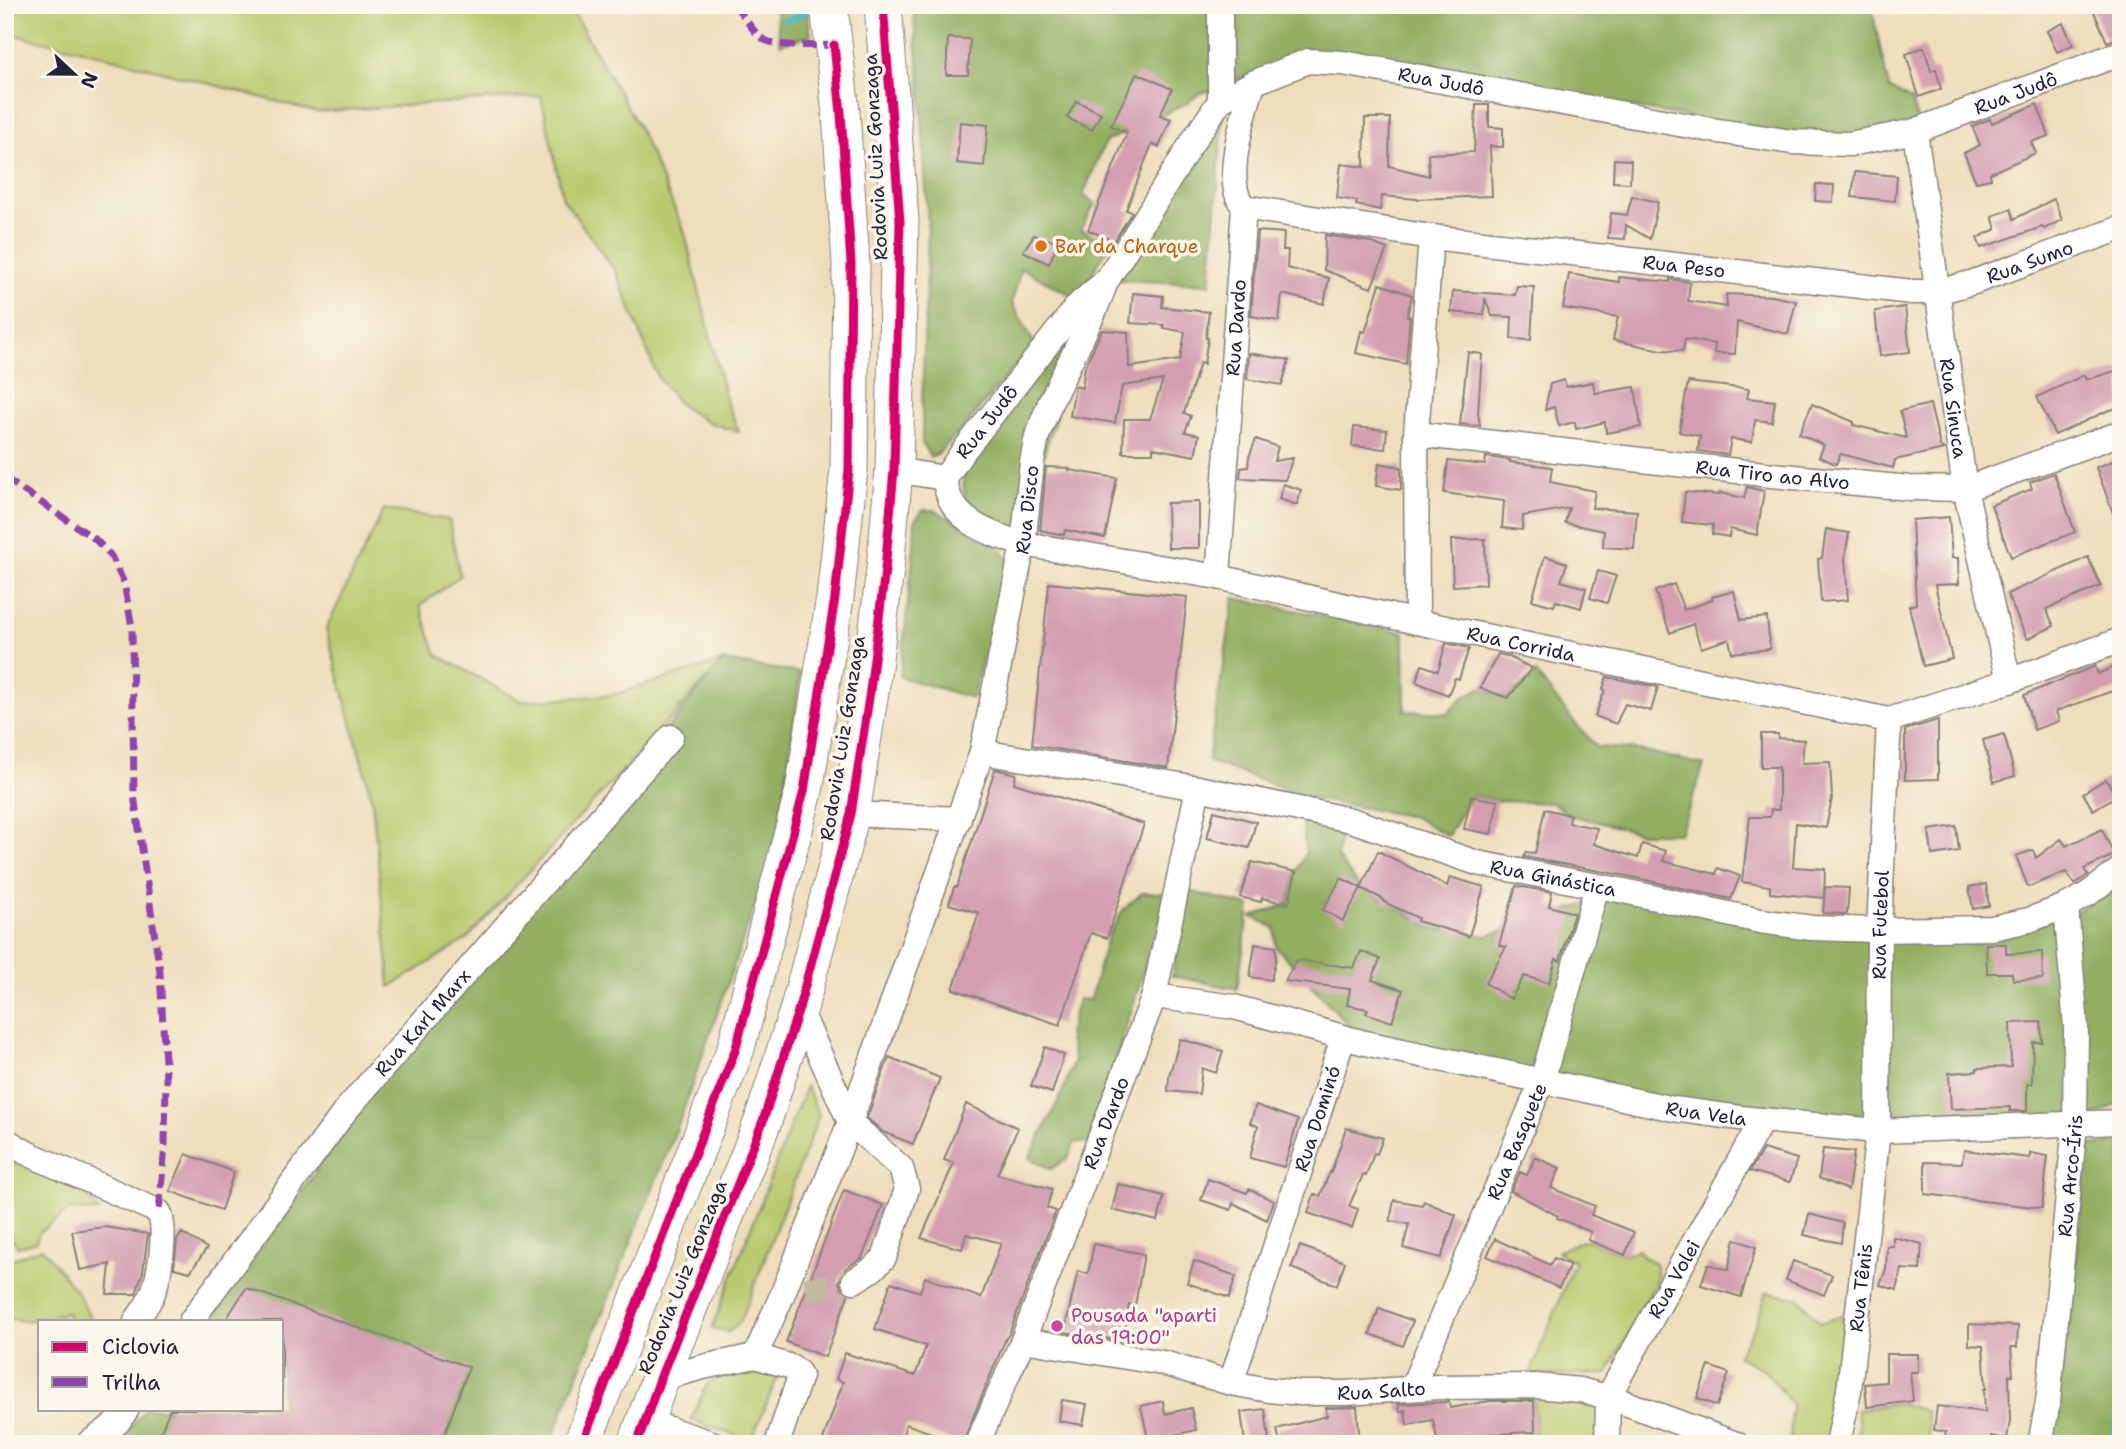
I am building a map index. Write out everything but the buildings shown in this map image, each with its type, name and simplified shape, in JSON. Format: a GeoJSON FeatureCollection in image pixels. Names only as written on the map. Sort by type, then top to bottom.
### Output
{"type":"FeatureCollection","features":[{"type":"Feature","properties":{"kind":"highway","name":"Rodovia Luiz Gonzaga"},"geometry":{"type":"LineString","coordinates":[[582,1444],[736,1048],[804,791],[835,598],[849,470],[851,263],[841,113],[829,5]]}},
{"type":"Feature","properties":{"kind":"highway","name":"Rodovia Luiz Gonzaga"},"geometry":{"type":"LineString","coordinates":[[641,1432],[763,1121],[799,1008],[851,814],[882,597],[894,470],[900,221],[883,5]]}},
{"type":"Feature","properties":{"kind":"street"},"geometry":{"type":"LineString","coordinates":[[1220,5],[1220,101]]}},
{"type":"Feature","properties":{"kind":"street","name":"Rua Judô"},"geometry":{"type":"LineString","coordinates":[[944,478],[1079,304],[1107,279],[1220,101],[1253,83],[1308,61],[1343,63],[1712,130],[1793,142],[1850,144],[1915,131],[2121,53]]}},
{"type":"Feature","properties":{"kind":"street","name":"Rua Dardo"},"geometry":{"type":"LineString","coordinates":[[1218,577],[1244,207],[1239,202],[1234,180],[1237,144],[1253,83]]}},
{"type":"Feature","properties":{"kind":"street","name":"Rua Sinuca"},"geometry":{"type":"LineString","coordinates":[[1915,131],[1965,489],[2009,681]]}},
{"type":"Feature","properties":{"kind":"street","name":"Rua Peso"},"geometry":{"type":"LineString","coordinates":[[1244,207],[1431,237],[1883,289],[1937,292]]}},
{"type":"Feature","properties":{"kind":"street","name":"Rua Sumo"},"geometry":{"type":"LineString","coordinates":[[1937,292],[1974,282],[2121,228]]}},
{"type":"Feature","properties":{"kind":"street"},"geometry":{"type":"LineString","coordinates":[[1417,622],[1416,434],[1431,237]]}},
{"type":"Feature","properties":{"kind":"street","name":"Rua Disco"},"geometry":{"type":"LineString","coordinates":[[755,1356],[850,1122],[982,752],[1023,544],[1037,436],[1107,279]]}},
{"type":"Feature","properties":{"kind":"street","name":"Rua Tiro ao Alvo"},"geometry":{"type":"LineString","coordinates":[[1416,434],[1773,475],[1910,488],[1965,489],[2121,433]]}},
{"type":"Feature","properties":{"kind":"street"},"geometry":{"type":"LineString","coordinates":[[894,470],[944,478]]}},
{"type":"Feature","properties":{"kind":"street","name":"Rua Corrida"},"geometry":{"type":"LineString","coordinates":[[944,478],[949,501],[971,523],[996,537],[1023,544],[1218,577],[1417,622],[1889,720],[2009,681],[2121,640]]}},
{"type":"Feature","properties":{"kind":"street","name":"Rua Futebol"},"geometry":{"type":"LineString","coordinates":[[1878,1131],[1879,930],[1889,720]]}},
{"type":"Feature","properties":{"kind":"street","name":"Rua Karl Marx"},"geometry":{"type":"LineString","coordinates":[[192,1320],[346,1110],[671,737]]}},
{"type":"Feature","properties":{"kind":"street","name":"Rua Ginástica"},"geometry":{"type":"LineString","coordinates":[[982,752],[1198,788],[1351,820],[1477,863],[1760,921],[1812,928],[1992,928],[2029,920],[2066,906],[2088,894],[2121,869]]}},
{"type":"Feature","properties":{"kind":"street","name":"Rua Dardo"},"geometry":{"type":"LineString","coordinates":[[977,1444],[1023,1340],[1154,996],[1198,788]]}},
{"type":"Feature","properties":{"kind":"street"},"geometry":{"type":"LineString","coordinates":[[851,814],[959,819]]}},
{"type":"Feature","properties":{"kind":"street","name":"Rua Basquete"},"geometry":{"type":"LineString","coordinates":[[1412,1388],[1542,1081],[1597,886]]}},
{"type":"Feature","properties":{"kind":"street","name":"Rua Arco-Íris"},"geometry":{"type":"LineString","coordinates":[[2040,1444],[2049,1389],[2075,1125],[2076,1028],[2066,906]]}},
{"type":"Feature","properties":{"kind":"street"},"geometry":{"type":"LineString","coordinates":[[1154,996],[1234,1007],[1343,1038]]}},
{"type":"Feature","properties":{"kind":"street"},"geometry":{"type":"LineString","coordinates":[[799,1008],[850,1122],[901,1168],[907,1189],[884,1258],[854,1281]]}},
{"type":"Feature","properties":{"kind":"street","name":"Rua Vela"},"geometry":{"type":"LineString","coordinates":[[1343,1038],[1674,1109],[1762,1120],[1878,1131],[2121,1122]]}},
{"type":"Feature","properties":{"kind":"street","name":"Rua Dominó"},"geometry":{"type":"LineString","coordinates":[[1231,1383],[1343,1038]]}},
{"type":"Feature","properties":{"kind":"street","name":"Rua Volei"},"geometry":{"type":"LineString","coordinates":[[1607,1444],[1608,1397],[1762,1120]]}},
{"type":"Feature","properties":{"kind":"street","name":"Rua Tênis"},"geometry":{"type":"LineString","coordinates":[[1838,1444],[1849,1390],[1878,1131]]}},
{"type":"Feature","properties":{"kind":"street"},"geometry":{"type":"LineString","coordinates":[[5,1140],[16,1158],[159,1212],[163,1225],[157,1280],[153,1295],[137,1320]]}},
{"type":"Feature","properties":{"kind":"street"},"geometry":{"type":"LineString","coordinates":[[780,1298],[806,1290]]}},
{"type":"Feature","properties":{"kind":"street","name":"Rua Salto"},"geometry":{"type":"LineString","coordinates":[[1023,1340],[1163,1363],[1231,1383],[1301,1393],[1536,1386],[1580,1390],[1608,1397],[1736,1444]]}},
{"type":"Feature","properties":{"kind":"street"},"geometry":{"type":"LineString","coordinates":[[660,1379],[755,1356],[792,1367],[800,1376],[777,1444]]}},
{"type":"Feature","properties":{"kind":"street"},"geometry":{"type":"LineString","coordinates":[[88,1444],[121,1413]]}},
{"type":"Feature","properties":{"kind":"street"},"geometry":{"type":"LineString","coordinates":[[641,1432],[714,1444]]}},
{"type":"Feature","properties":{"kind":"green space"},"geometry":{"type":"Polygon","coordinates":[[[5,5],[569,5],[638,126],[684,230],[727,403],[739,432],[707,422],[680,405],[658,378],[616,272],[563,199],[541,96],[316,112],[78,49],[5,33],[5,5]]]}},
{"type":"Feature","properties":{"kind":"green space"},"geometry":{"type":"Polygon","coordinates":[[[775,5],[806,5],[811,35],[780,44],[775,5]]]}},
{"type":"Feature","properties":{"kind":"green space"},"geometry":{"type":"Polygon","coordinates":[[[913,5],[1215,5],[1214,89],[1200,93],[1187,103],[1105,142],[1083,195],[1095,203],[1081,229],[1110,245],[1076,298],[1021,268],[1012,303],[1034,343],[966,425],[938,454],[930,457],[922,443],[928,230],[913,5]]]}},
{"type":"Feature","properties":{"kind":"green space"},"geometry":{"type":"Polygon","coordinates":[[[1230,5],[1871,5],[1889,88],[1911,100],[1920,129],[1844,144],[1309,51],[1227,84],[1230,5]]]}},
{"type":"Feature","properties":{"kind":"green space"},"geometry":{"type":"Polygon","coordinates":[[[1224,105],[1210,284],[1115,280],[1224,105]]]}},
{"type":"Feature","properties":{"kind":"green space"},"geometry":{"type":"Polygon","coordinates":[[[1090,308],[1021,527],[1006,529],[973,514],[964,494],[963,475],[975,451],[1090,308]]]}},
{"type":"Feature","properties":{"kind":"green space"},"geometry":{"type":"Polygon","coordinates":[[[384,509],[449,520],[460,576],[420,606],[437,655],[521,701],[612,695],[723,661],[467,939],[390,987],[372,800],[326,629],[384,509]]]}},
{"type":"Feature","properties":{"kind":"green space"},"geometry":{"type":"Polygon","coordinates":[[[923,510],[935,510],[1001,549],[1010,564],[972,698],[900,677],[915,520],[923,510]]]}},
{"type":"Feature","properties":{"kind":"green space"},"geometry":{"type":"Polygon","coordinates":[[[1234,598],[1404,632],[1405,711],[1448,713],[1462,698],[1480,688],[1508,698],[1536,673],[1597,747],[1639,750],[1704,765],[1680,833],[1641,833],[1570,815],[1553,803],[1498,801],[1471,796],[1448,836],[1414,817],[1313,799],[1208,761],[1234,598]]]}},
{"type":"Feature","properties":{"kind":"green space"},"geometry":{"type":"Polygon","coordinates":[[[723,661],[801,673],[777,842],[677,1128],[550,1444],[106,1444],[129,1430],[144,1410],[284,1410],[284,1320],[210,1320],[423,1021],[723,661]]]}},
{"type":"Feature","properties":{"kind":"green space"},"geometry":{"type":"Polygon","coordinates":[[[1302,819],[1341,832],[1337,857],[1361,888],[1432,928],[1487,936],[1611,896],[1867,938],[1986,944],[2076,911],[2121,883],[2121,1103],[2075,1124],[1813,1126],[1365,1043],[1276,947],[1275,928],[1252,917],[1288,904],[1296,872],[1306,853],[1302,819]]]}},
{"type":"Feature","properties":{"kind":"green space"},"geometry":{"type":"Polygon","coordinates":[[[1189,891],[1250,906],[1237,989],[1172,976],[1189,891]]]}},
{"type":"Feature","properties":{"kind":"green space"},"geometry":{"type":"Polygon","coordinates":[[[1142,893],[1168,893],[1090,1143],[1075,1142],[1068,1158],[1051,1169],[1029,1158],[1060,1098],[1074,1060],[1068,1034],[1078,999],[1090,1000],[1107,938],[1123,910],[1142,893]]]}},
{"type":"Feature","properties":{"kind":"green space"},"geometry":{"type":"Polygon","coordinates":[[[806,1086],[819,1115],[741,1321],[729,1332],[712,1328],[806,1086]]]}},
{"type":"Feature","properties":{"kind":"green space"},"geometry":{"type":"Polygon","coordinates":[[[2121,1143],[2121,1444],[2052,1444],[2070,1313],[2088,1146],[2121,1143]]]}},
{"type":"Feature","properties":{"kind":"green space"},"geometry":{"type":"Polygon","coordinates":[[[28,1159],[83,1190],[99,1212],[69,1210],[39,1233],[36,1242],[18,1247],[5,1229],[5,1168],[28,1159]]]}},
{"type":"Feature","properties":{"kind":"green space"},"geometry":{"type":"Polygon","coordinates":[[[1588,1240],[1625,1255],[1638,1249],[1644,1257],[1655,1263],[1658,1278],[1607,1374],[1530,1375],[1575,1261],[1557,1252],[1588,1240]]]}},
{"type":"Feature","properties":{"kind":"green space"},"geometry":{"type":"Polygon","coordinates":[[[42,1248],[77,1292],[91,1320],[70,1320],[67,1313],[25,1321],[5,1318],[5,1262],[42,1248]]]}},
{"type":"Feature","properties":{"kind":"green space"},"geometry":{"type":"Polygon","coordinates":[[[1767,1292],[1800,1299],[1820,1323],[1845,1314],[1831,1431],[1825,1444],[1790,1444],[1792,1404],[1765,1370],[1737,1356],[1756,1324],[1767,1292]]]}},
{"type":"Feature","properties":{"kind":"green space"},"geometry":{"type":"Polygon","coordinates":[[[759,1361],[781,1369],[751,1441],[691,1420],[707,1384],[759,1361]]]}},
{"type":"Feature","properties":{"kind":"green space"},"geometry":{"type":"Polygon","coordinates":[[[1534,1393],[1600,1401],[1600,1444],[1507,1444],[1535,1432],[1534,1393]]]}},
{"type":"Feature","properties":{"kind":"green space"},"geometry":{"type":"Polygon","coordinates":[[[1899,1403],[1926,1411],[1929,1444],[1856,1444],[1859,1427],[1857,1410],[1899,1403]]]}},
{"type":"Feature","properties":{"kind":"waterway"},"geometry":{"type":"LineString","coordinates":[[784,20],[807,13]]}},
{"type":"Feature","properties":{"kind":"waterway"},"geometry":{"type":"LineString","coordinates":[[2112,1444],[2121,1395]]}},
{"type":"Feature","properties":{"kind":"tunnel"},"geometry":{"type":"LineString","coordinates":[[806,1290],[854,1281]]}},
{"type":"Feature","properties":{"kind":"marked path"},"geometry":{"type":"LineString","coordinates":[[735,5],[765,40],[794,45],[834,45]]}},
{"type":"Feature","properties":{"kind":"marked path"},"geometry":{"type":"LineString","coordinates":[[5,478],[95,539],[111,556],[124,583],[132,627],[134,795],[160,972],[166,1079],[165,1145],[159,1212]]}},
{"type":"Feature","properties":{"kind":"cycle path"},"geometry":{"type":"LineString","coordinates":[[637,1444],[660,1379],[763,1121],[799,1008],[851,814],[870,691],[894,470],[900,221],[883,5]]}},
{"type":"Feature","properties":{"kind":"cycle path"},"geometry":{"type":"LineString","coordinates":[[582,1444],[736,1048],[804,791],[835,598],[849,470],[851,263],[834,45]]}},
{"type":"Feature","properties":{"kind":"place","name":"Bar da Charque"},"geometry":{"type":"Point","coordinates":[1041,246]}},
{"type":"Feature","properties":{"kind":"place","name":"Pousada \"aparti das 19:00\""},"geometry":{"type":"Point","coordinates":[1057,1326]}}]}
